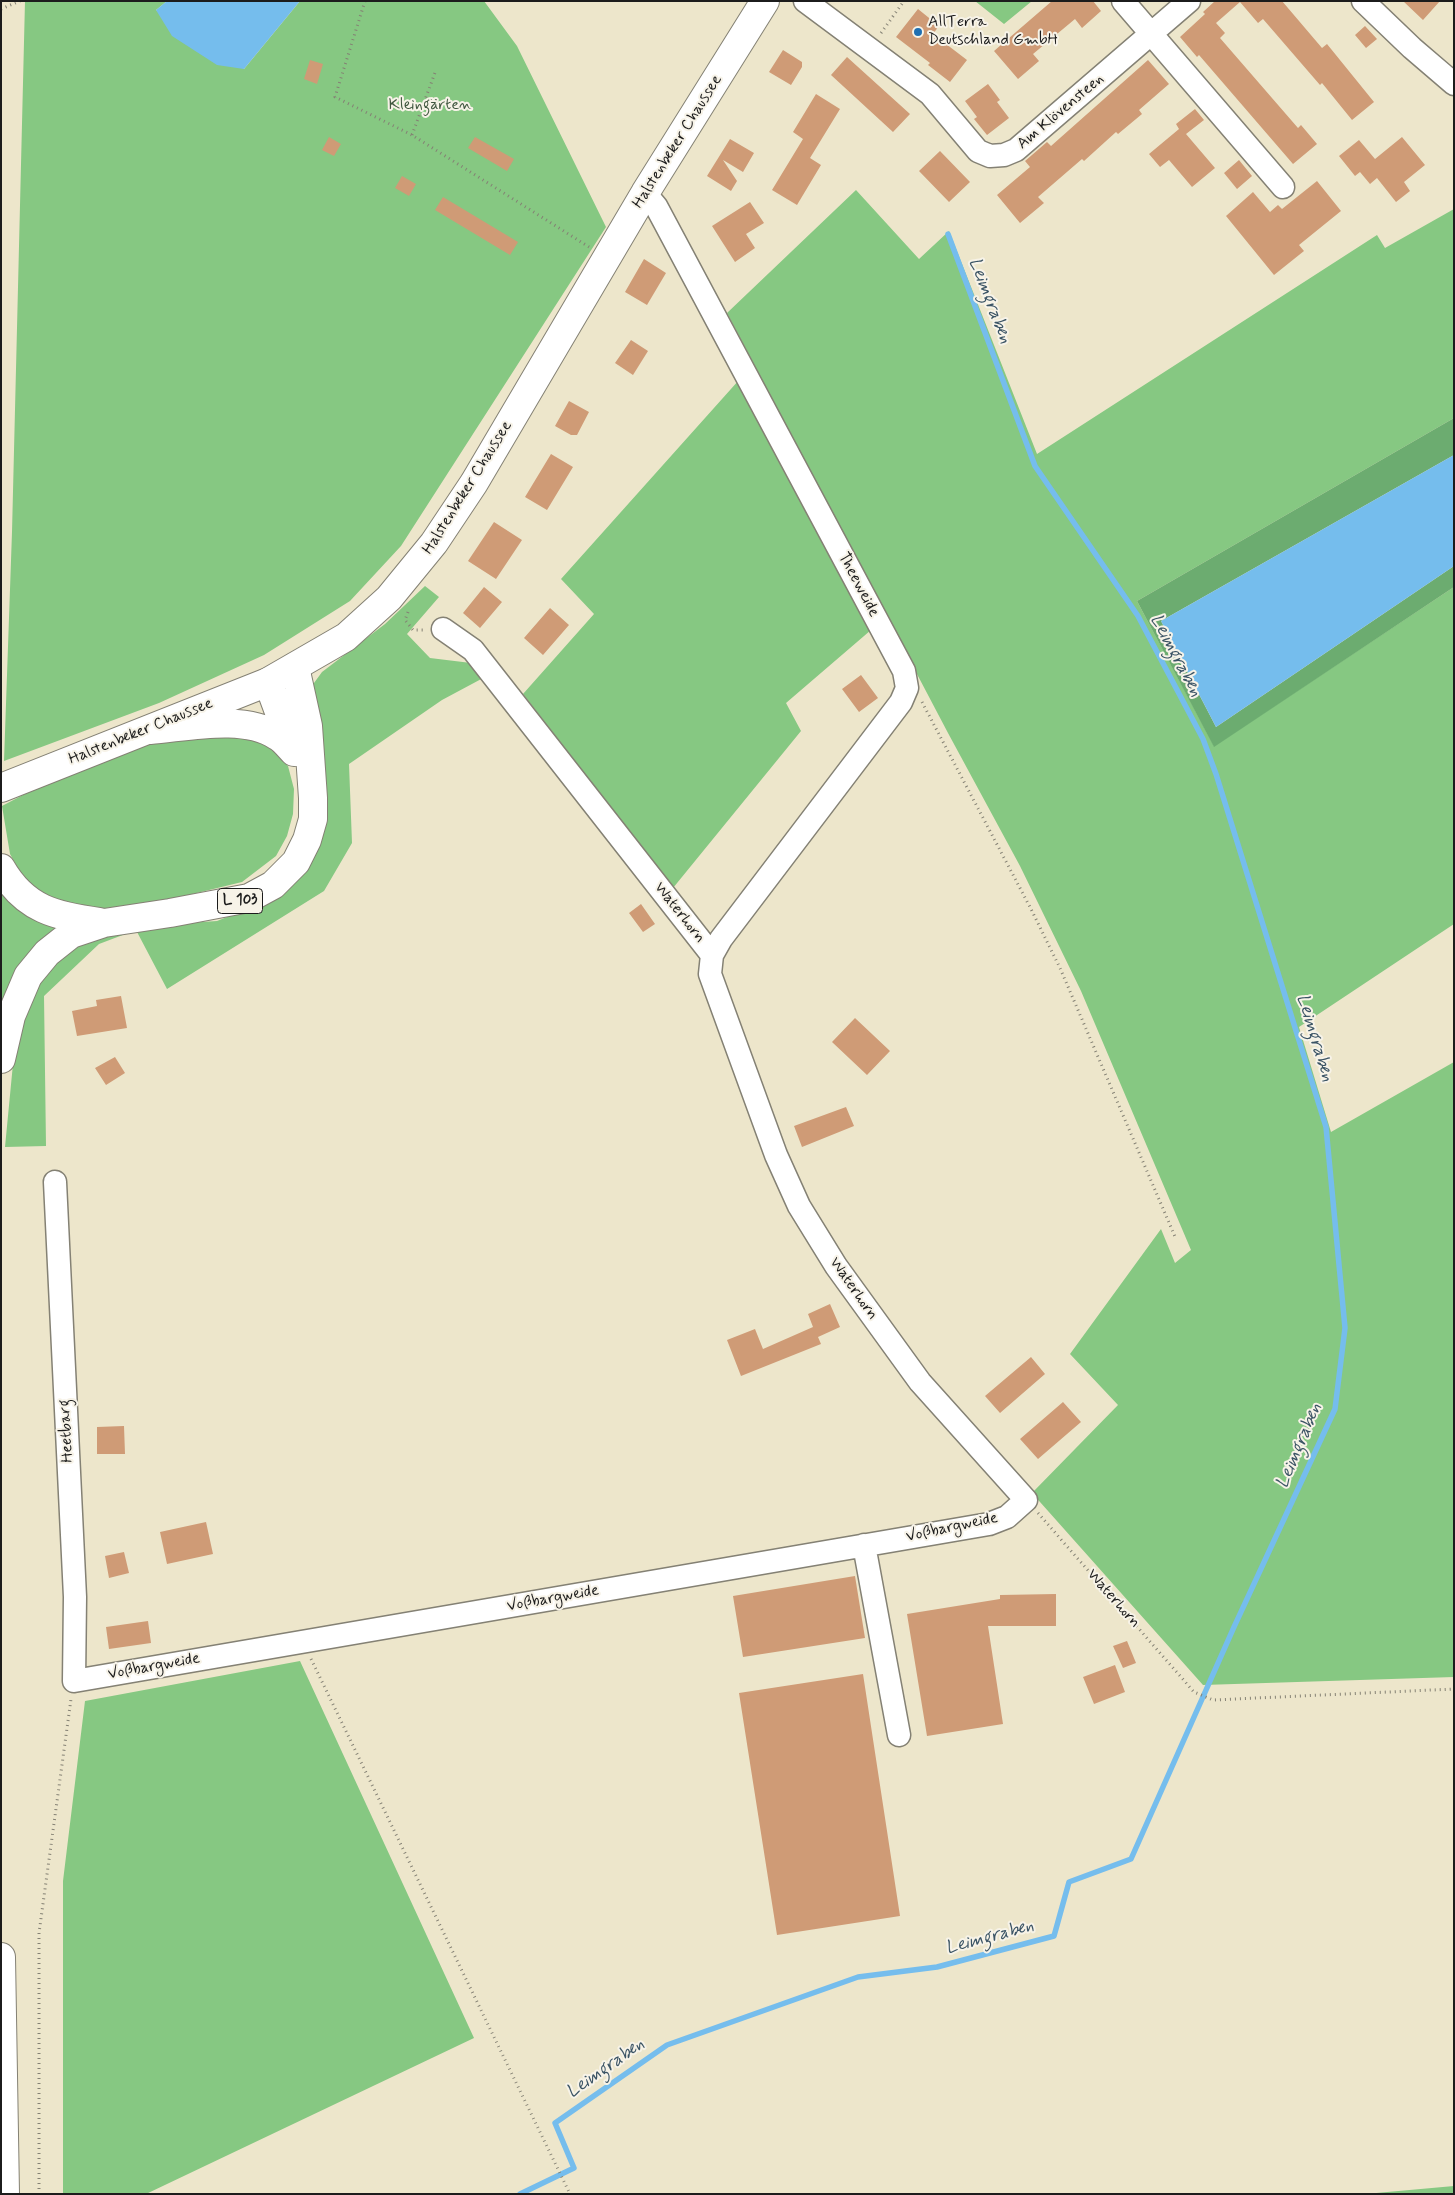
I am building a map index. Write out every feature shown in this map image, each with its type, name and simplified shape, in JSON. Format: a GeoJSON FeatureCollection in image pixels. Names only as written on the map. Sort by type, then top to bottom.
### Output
{"type":"FeatureCollection","features":[{"type":"Feature","properties":{"kind":"main road","name":"Halstenbeker Chaussee"},"geometry":{"type":"LineString","coordinates":[[1,788],[268,682],[346,637],[389,598],[429,550],[474,484],[606,259],[765,1]]}},
{"type":"Feature","properties":{"kind":"main road","name":"L 103"},"geometry":{"type":"LineString","coordinates":[[1,1059],[11,1016],[28,976],[47,953],[71,934],[104,923],[237,902],[262,893],[283,876],[302,851],[313,819],[313,798],[308,726],[296,667]]}},
{"type":"Feature","properties":{"kind":"main road","name":"L 103"},"geometry":{"type":"LineString","coordinates":[[268,682],[313,798]]}},
{"type":"Feature","properties":{"kind":"main road","name":"L 103"},"geometry":{"type":"LineString","coordinates":[[150,730],[228,724],[251,725],[278,736],[294,752]]}},
{"type":"Feature","properties":{"kind":"main road","name":"L 103"},"geometry":{"type":"LineString","coordinates":[[1,868],[16,890],[36,906],[64,917],[104,923]]}},
{"type":"Feature","properties":{"kind":"main road"},"geometry":{"type":"LineString","coordinates":[[1,1957],[5,2194]]}},
{"type":"Feature","properties":{"kind":"street","name":"Am Klövensteen"},"geometry":{"type":"LineString","coordinates":[[805,1],[930,94],[978,151],[990,156],[1004,155],[1016,150],[1189,1]]}},
{"type":"Feature","properties":{"kind":"street"},"geometry":{"type":"LineString","coordinates":[[1123,1],[1283,187]]}},
{"type":"Feature","properties":{"kind":"street"},"geometry":{"type":"LineString","coordinates":[[1363,1],[1412,48],[1454,84]]}},
{"type":"Feature","properties":{"kind":"street","name":"Theeweide"},"geometry":{"type":"LineString","coordinates":[[646,193],[656,206],[904,670],[907,688]]}},
{"type":"Feature","properties":{"kind":"street","name":"Waterhorn"},"geometry":{"type":"LineString","coordinates":[[443,629],[473,650],[712,955],[710,974],[776,1155],[799,1206],[836,1266],[920,1382],[1026,1500]]}},
{"type":"Feature","properties":{"kind":"street"},"geometry":{"type":"LineString","coordinates":[[712,955],[721,938],[900,702],[907,688]]}},
{"type":"Feature","properties":{"kind":"street","name":"Heetbarg"},"geometry":{"type":"LineString","coordinates":[[55,1182],[75,1597],[74,1681]]}},
{"type":"Feature","properties":{"kind":"street","name":"Voßbargweide"},"geometry":{"type":"LineString","coordinates":[[74,1681],[989,1524],[1007,1516],[1026,1500]]}},
{"type":"Feature","properties":{"kind":"street"},"geometry":{"type":"LineString","coordinates":[[864,1545],[899,1735]]}},
{"type":"Feature","properties":{"kind":"path"},"geometry":{"type":"LineString","coordinates":[[1,9],[20,1]]}},
{"type":"Feature","properties":{"kind":"path"},"geometry":{"type":"LineString","coordinates":[[365,1],[335,97],[412,135],[606,259]]}},
{"type":"Feature","properties":{"kind":"path"},"geometry":{"type":"LineString","coordinates":[[870,48],[904,1]]}},
{"type":"Feature","properties":{"kind":"path"},"geometry":{"type":"LineString","coordinates":[[412,135],[436,70]]}},
{"type":"Feature","properties":{"kind":"path"},"geometry":{"type":"LineString","coordinates":[[412,607],[406,614],[406,620],[413,630]]}},
{"type":"Feature","properties":{"kind":"path"},"geometry":{"type":"LineString","coordinates":[[907,688],[922,702],[1032,909],[1060,968],[1176,1238]]}},
{"type":"Feature","properties":{"kind":"path","name":"Waterhorn"},"geometry":{"type":"LineString","coordinates":[[1026,1500],[1194,1692],[1213,1700],[1454,1689]]}},
{"type":"Feature","properties":{"kind":"path"},"geometry":{"type":"LineString","coordinates":[[304,1642],[570,2194]]}},
{"type":"Feature","properties":{"kind":"path"},"geometry":{"type":"LineString","coordinates":[[39,2194],[39,1933],[74,1681]]}},
{"type":"Feature","properties":{"kind":"green space","name":"Kleingärten"},"geometry":{"type":"Polygon","coordinates":[[[25,1],[167,1],[156,10],[244,69],[300,1],[484,1],[517,46],[606,227],[401,546],[350,601],[264,655],[159,703],[4,761],[12,532],[25,1]]]}},
{"type":"Feature","properties":{"kind":"green space"},"geometry":{"type":"Polygon","coordinates":[[[975,1],[1032,1],[1004,24],[975,1]]]}},
{"type":"Feature","properties":{"kind":"green space"},"geometry":{"type":"Polygon","coordinates":[[[856,190],[919,259],[949,231],[1037,454],[1377,235],[1385,248],[1454,209],[1454,418],[1137,601],[1214,746],[1454,587],[1454,924],[1299,1027],[1331,1132],[1454,1062],[1454,1677],[1203,1685],[1032,1493],[1118,1405],[1070,1354],[1161,1229],[1175,1263],[1191,1250],[1081,991],[1020,866],[727,313],[856,190]]]}},
{"type":"Feature","properties":{"kind":"green space"},"geometry":{"type":"Polygon","coordinates":[[[739,380],[871,630],[786,703],[801,731],[673,888],[523,694],[594,614],[561,579],[739,380]]]}},
{"type":"Feature","properties":{"kind":"green space"},"geometry":{"type":"Polygon","coordinates":[[[1454,418],[1454,455],[1161,621],[1216,727],[1454,566],[1454,587],[1214,747],[1137,601],[1454,418]]]}},
{"type":"Feature","properties":{"kind":"green space"},"geometry":{"type":"Polygon","coordinates":[[[425,586],[439,597],[407,634],[430,658],[471,663],[485,677],[442,700],[349,764],[352,843],[324,891],[167,989],[136,930],[99,944],[44,996],[46,1146],[5,1147],[15,1043],[32,987],[56,956],[93,936],[142,926],[217,921],[270,900],[300,872],[314,683],[322,672],[385,624],[425,586]]]}},
{"type":"Feature","properties":{"kind":"green space"},"geometry":{"type":"Polygon","coordinates":[[[216,732],[262,740],[288,766],[294,789],[293,814],[287,836],[276,856],[242,882],[168,900],[92,910],[60,903],[25,881],[10,854],[2,806],[80,765],[160,741],[216,732]]]}},
{"type":"Feature","properties":{"kind":"green space"},"geometry":{"type":"Polygon","coordinates":[[[1,887],[70,925],[1,1010],[1,887]]]}},
{"type":"Feature","properties":{"kind":"green space"},"geometry":{"type":"Polygon","coordinates":[[[300,1661],[474,2038],[146,2194],[63,2194],[63,1881],[85,1701],[300,1661]]]}},
{"type":"Feature","properties":{"kind":"green space"},"geometry":{"type":"Polygon","coordinates":[[[1454,2186],[1454,2194],[1365,2194],[1454,2186]]]}},
{"type":"Feature","properties":{"kind":"water"},"geometry":{"type":"Polygon","coordinates":[[[167,1],[300,1],[244,69],[217,65],[172,36],[156,10],[167,1]]]}},
{"type":"Feature","properties":{"kind":"water"},"geometry":{"type":"Polygon","coordinates":[[[1454,455],[1454,566],[1216,727],[1161,621],[1454,455]]]}},
{"type":"Feature","properties":{"kind":"building"},"geometry":{"type":"Polygon","coordinates":[[[1052,1],[1093,1],[1101,11],[1082,28],[1075,19],[1033,54],[1039,61],[1018,79],[994,51],[1052,1]]]}},
{"type":"Feature","properties":{"kind":"building"},"geometry":{"type":"Polygon","coordinates":[[[1215,1],[1282,1],[1322,48],[1327,44],[1374,102],[1352,120],[1322,83],[1320,85],[1263,19],[1258,23],[1240,2],[1216,23],[1225,33],[1220,38],[1298,128],[1301,125],[1317,144],[1293,164],[1199,55],[1197,57],[1180,37],[1205,14],[1203,12],[1215,1]]]}},
{"type":"Feature","properties":{"kind":"building"},"geometry":{"type":"Polygon","coordinates":[[[1403,1],[1440,1],[1423,20],[1403,1]]]}},
{"type":"Feature","properties":{"kind":"building"},"geometry":{"type":"Polygon","coordinates":[[[918,9],[939,26],[933,34],[967,60],[950,82],[928,65],[930,63],[896,37],[918,9]]]}},
{"type":"Feature","properties":{"kind":"building"},"geometry":{"type":"Polygon","coordinates":[[[1365,26],[1377,39],[1366,48],[1355,35],[1365,26]]]}},
{"type":"Feature","properties":{"kind":"building"},"geometry":{"type":"Polygon","coordinates":[[[783,50],[802,62],[802,67],[791,85],[769,72],[783,50]]]}},
{"type":"Feature","properties":{"kind":"building"},"geometry":{"type":"Polygon","coordinates":[[[847,57],[910,114],[893,132],[831,75],[847,57]]]}},
{"type":"Feature","properties":{"kind":"building"},"geometry":{"type":"Polygon","coordinates":[[[310,60],[323,64],[317,84],[304,79],[310,60]]]}},
{"type":"Feature","properties":{"kind":"building"},"geometry":{"type":"Polygon","coordinates":[[[1148,60],[1169,84],[1139,110],[1142,114],[1118,134],[1116,132],[1084,161],[1082,159],[1038,197],[1044,203],[1020,223],[997,195],[1030,167],[1025,161],[1047,142],[1051,146],[1148,60]]]}},
{"type":"Feature","properties":{"kind":"building"},"geometry":{"type":"Polygon","coordinates":[[[988,84],[1000,100],[997,102],[1009,118],[987,135],[974,119],[977,117],[965,101],[988,84]]]}},
{"type":"Feature","properties":{"kind":"building"},"geometry":{"type":"Polygon","coordinates":[[[816,94],[840,109],[810,158],[821,165],[797,205],[772,190],[803,139],[793,132],[816,94]]]}},
{"type":"Feature","properties":{"kind":"building"},"geometry":{"type":"Polygon","coordinates":[[[1195,109],[1204,120],[1186,134],[1215,168],[1192,187],[1169,160],[1160,167],[1149,154],[1179,129],[1176,124],[1195,109]]]}},
{"type":"Feature","properties":{"kind":"building"},"geometry":{"type":"Polygon","coordinates":[[[329,137],[341,144],[334,156],[322,150],[329,137]]]}},
{"type":"Feature","properties":{"kind":"building"},"geometry":{"type":"Polygon","coordinates":[[[475,137],[514,159],[507,171],[468,148],[475,137]]]}},
{"type":"Feature","properties":{"kind":"building"},"geometry":{"type":"Polygon","coordinates":[[[1402,137],[1425,165],[1404,182],[1410,191],[1396,202],[1377,178],[1370,184],[1360,172],[1355,176],[1339,156],[1359,140],[1375,159],[1402,137]]]}},
{"type":"Feature","properties":{"kind":"building"},"geometry":{"type":"Polygon","coordinates":[[[730,139],[754,153],[743,172],[723,160],[737,181],[731,191],[707,176],[730,139]]]}},
{"type":"Feature","properties":{"kind":"building"},"geometry":{"type":"Polygon","coordinates":[[[940,151],[970,182],[949,202],[919,171],[940,151]]]}},
{"type":"Feature","properties":{"kind":"building"},"geometry":{"type":"Polygon","coordinates":[[[1239,160],[1252,176],[1237,189],[1224,173],[1239,160]]]}},
{"type":"Feature","properties":{"kind":"building"},"geometry":{"type":"Polygon","coordinates":[[[402,176],[416,184],[409,196],[395,188],[402,176]]]}},
{"type":"Feature","properties":{"kind":"building"},"geometry":{"type":"Polygon","coordinates":[[[1317,181],[1341,211],[1299,245],[1304,251],[1274,275],[1226,216],[1253,192],[1270,212],[1278,205],[1282,209],[1317,181]]]}},
{"type":"Feature","properties":{"kind":"building"},"geometry":{"type":"Polygon","coordinates":[[[443,197],[518,242],[510,255],[435,210],[443,197]]]}},
{"type":"Feature","properties":{"kind":"building"},"geometry":{"type":"Polygon","coordinates":[[[750,202],[764,223],[746,234],[755,248],[735,262],[712,226],[750,202]]]}},
{"type":"Feature","properties":{"kind":"building"},"geometry":{"type":"Polygon","coordinates":[[[644,259],[666,273],[647,305],[625,292],[644,259]]]}},
{"type":"Feature","properties":{"kind":"building"},"geometry":{"type":"Polygon","coordinates":[[[631,340],[648,351],[633,375],[615,363],[631,340]]]}},
{"type":"Feature","properties":{"kind":"building"},"geometry":{"type":"Polygon","coordinates":[[[569,401],[589,412],[577,435],[571,435],[555,426],[569,401]]]}},
{"type":"Feature","properties":{"kind":"building"},"geometry":{"type":"Polygon","coordinates":[[[551,454],[573,467],[547,510],[525,497],[551,454]]]}},
{"type":"Feature","properties":{"kind":"building"},"geometry":{"type":"Polygon","coordinates":[[[494,522],[522,540],[496,579],[468,561],[494,522]]]}},
{"type":"Feature","properties":{"kind":"building"},"geometry":{"type":"Polygon","coordinates":[[[484,587],[502,602],[480,628],[463,613],[484,587]]]}},
{"type":"Feature","properties":{"kind":"building"},"geometry":{"type":"Polygon","coordinates":[[[550,608],[569,625],[543,655],[524,638],[550,608]]]}},
{"type":"Feature","properties":{"kind":"building"},"geometry":{"type":"Polygon","coordinates":[[[861,675],[878,698],[859,712],[842,689],[861,675]]]}},
{"type":"Feature","properties":{"kind":"building"},"geometry":{"type":"Polygon","coordinates":[[[641,904],[655,924],[643,932],[629,913],[641,904]]]}},
{"type":"Feature","properties":{"kind":"building"},"geometry":{"type":"Polygon","coordinates":[[[121,996],[127,1028],[77,1036],[72,1011],[97,1006],[96,1000],[121,996]]]}},
{"type":"Feature","properties":{"kind":"building"},"geometry":{"type":"Polygon","coordinates":[[[855,1018],[890,1051],[867,1075],[832,1042],[855,1018]]]}},
{"type":"Feature","properties":{"kind":"building"},"geometry":{"type":"Polygon","coordinates":[[[115,1057],[125,1073],[106,1085],[95,1068],[115,1057]]]}},
{"type":"Feature","properties":{"kind":"building"},"geometry":{"type":"Polygon","coordinates":[[[846,1107],[854,1126],[802,1147],[794,1126],[846,1107]]]}},
{"type":"Feature","properties":{"kind":"building"},"geometry":{"type":"Polygon","coordinates":[[[830,1304],[840,1327],[818,1337],[821,1344],[741,1376],[727,1340],[755,1329],[763,1349],[813,1327],[808,1314],[830,1304]]]}},
{"type":"Feature","properties":{"kind":"building"},"geometry":{"type":"Polygon","coordinates":[[[1031,1357],[1045,1374],[1000,1413],[985,1396],[1031,1357]]]}},
{"type":"Feature","properties":{"kind":"building"},"geometry":{"type":"Polygon","coordinates":[[[1063,1402],[1081,1422],[1038,1459],[1020,1439],[1063,1402]]]}},
{"type":"Feature","properties":{"kind":"building"},"geometry":{"type":"Polygon","coordinates":[[[124,1426],[125,1454],[97,1454],[97,1427],[124,1426]]]}},
{"type":"Feature","properties":{"kind":"building"},"geometry":{"type":"Polygon","coordinates":[[[206,1522],[213,1554],[167,1564],[160,1532],[206,1522]]]}},
{"type":"Feature","properties":{"kind":"building"},"geometry":{"type":"Polygon","coordinates":[[[124,1552],[129,1573],[109,1578],[105,1556],[124,1552]]]}},
{"type":"Feature","properties":{"kind":"building"},"geometry":{"type":"Polygon","coordinates":[[[855,1576],[865,1638],[743,1657],[733,1596],[855,1576]]]}},
{"type":"Feature","properties":{"kind":"building"},"geometry":{"type":"Polygon","coordinates":[[[1056,1594],[1056,1626],[988,1626],[1003,1724],[927,1736],[907,1614],[1000,1599],[1000,1595],[1056,1594]]]}},
{"type":"Feature","properties":{"kind":"building"},"geometry":{"type":"Polygon","coordinates":[[[148,1621],[151,1643],[109,1649],[106,1627],[148,1621]]]}},
{"type":"Feature","properties":{"kind":"building"},"geometry":{"type":"Polygon","coordinates":[[[1127,1641],[1136,1663],[1123,1668],[1113,1646],[1127,1641]]]}},
{"type":"Feature","properties":{"kind":"building"},"geometry":{"type":"Polygon","coordinates":[[[1115,1665],[1125,1692],[1094,1704],[1083,1677],[1115,1665]]]}},
{"type":"Feature","properties":{"kind":"building"},"geometry":{"type":"Polygon","coordinates":[[[863,1674],[900,1916],[777,1935],[739,1693],[863,1674]]]}},
{"type":"Feature","properties":{"kind":"waterway","name":"Leimgraben"},"geometry":{"type":"LineString","coordinates":[[520,2194],[574,2168],[555,2123],[667,2045],[858,1977],[937,1967],[1054,1936],[1069,1882],[1131,1859],[1234,1627],[1335,1409],[1345,1328],[1326,1127],[1216,774],[1203,739],[1138,616],[1035,466],[948,234]]}},
{"type":"Feature","properties":{"kind":"place","name":"AllTerra Deutschland GmbH"},"geometry":{"type":"Point","coordinates":[918,32]}}]}
